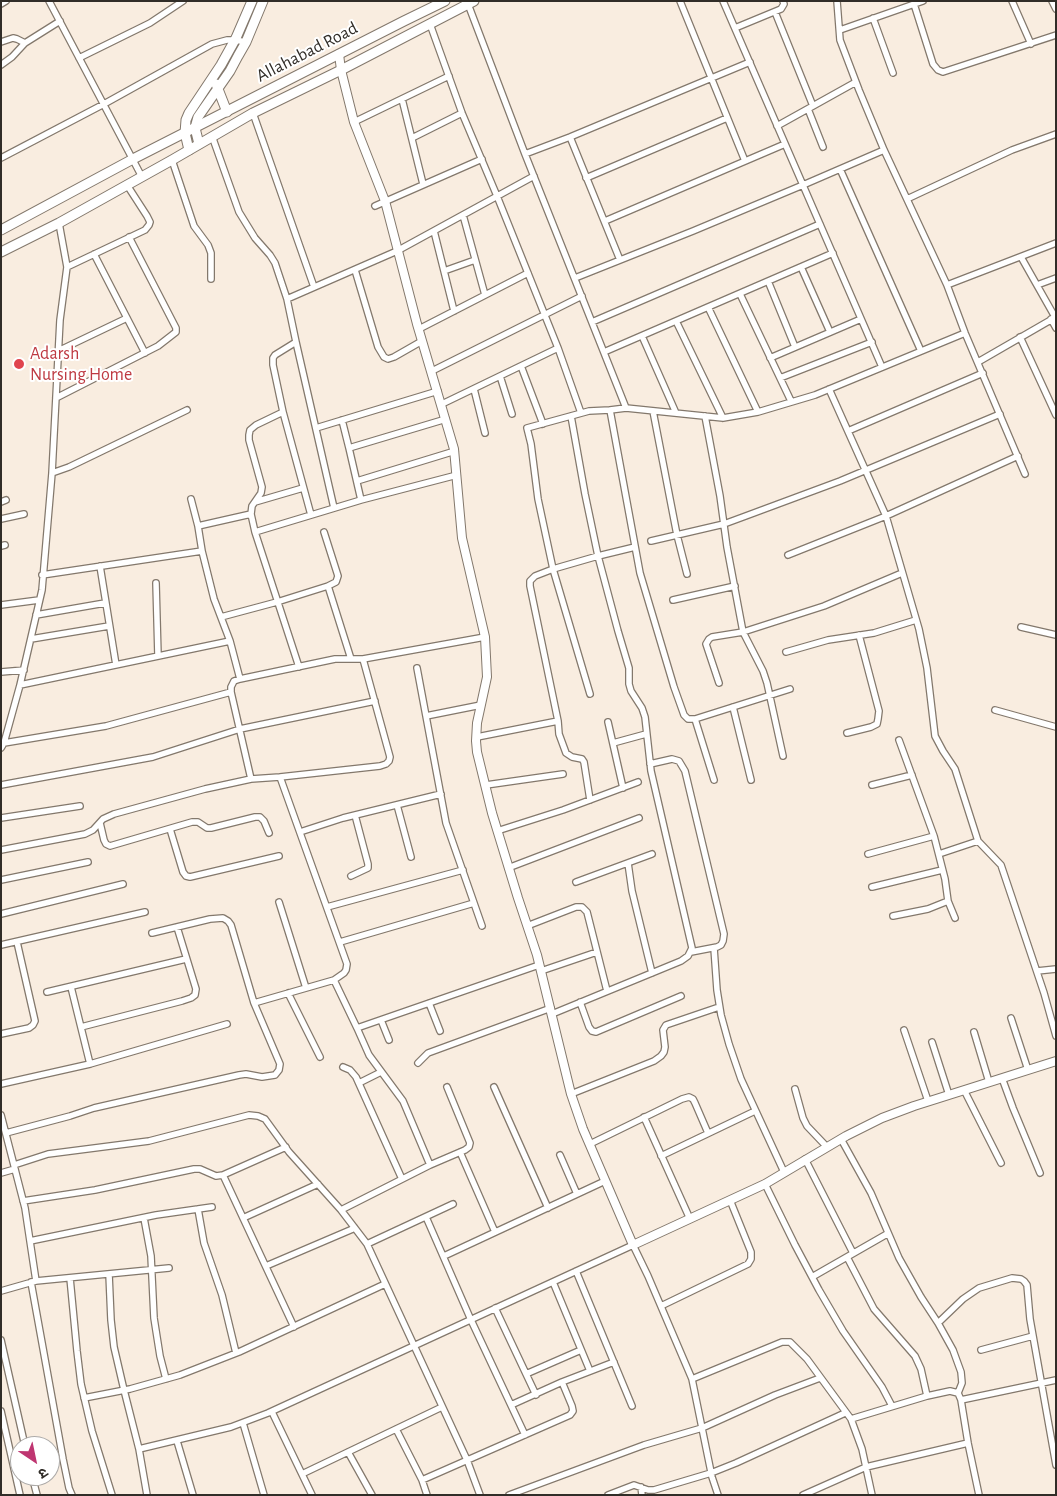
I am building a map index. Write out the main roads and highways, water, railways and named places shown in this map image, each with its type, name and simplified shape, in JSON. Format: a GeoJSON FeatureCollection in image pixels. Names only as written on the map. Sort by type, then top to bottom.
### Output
{"type":"FeatureCollection","features":[{"type":"Feature","properties":{"kind":"main road"},"geometry":{"type":"LineString","coordinates":[[189,150],[185,133],[186,120],[235,40],[252,1]]}},
{"type":"Feature","properties":{"kind":"main road"},"geometry":{"type":"LineString","coordinates":[[199,144],[195,128],[198,117],[230,71],[246,42],[263,1]]}},
{"type":"Feature","properties":{"kind":"main road","name":"Allahabad Road"},"geometry":{"type":"LineString","coordinates":[[1,230],[185,133],[445,1]]}},
{"type":"Feature","properties":{"kind":"main road"},"geometry":{"type":"LineString","coordinates":[[1,252],[59,223],[253,113],[471,3]]}},
{"type":"Feature","properties":{"kind":"main road"},"geometry":{"type":"LineString","coordinates":[[212,79],[218,88],[227,112]]}},
{"type":"Feature","properties":{"kind":"place","name":"Adarsh Nursing Home"},"geometry":{"type":"Point","coordinates":[19,364]}}]}
